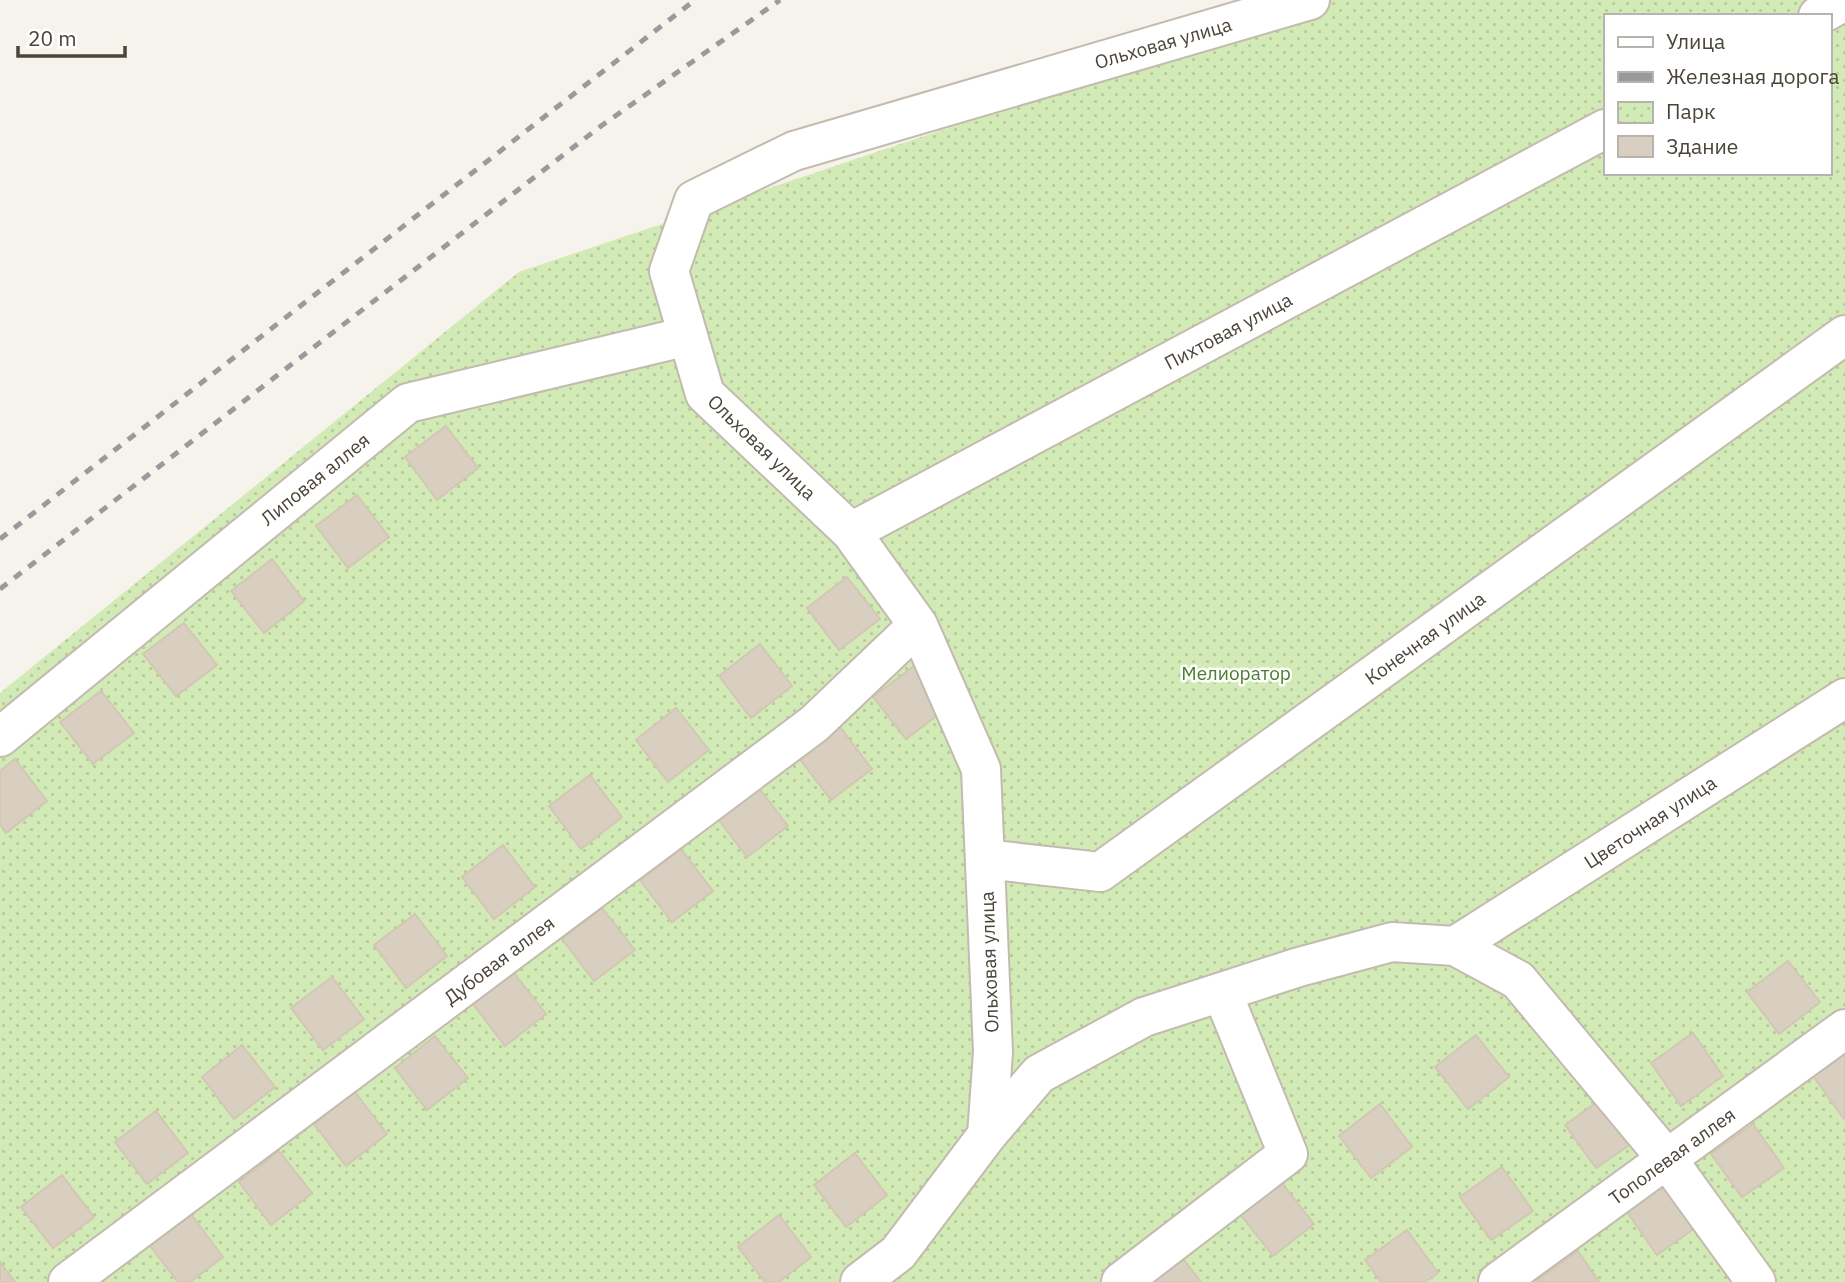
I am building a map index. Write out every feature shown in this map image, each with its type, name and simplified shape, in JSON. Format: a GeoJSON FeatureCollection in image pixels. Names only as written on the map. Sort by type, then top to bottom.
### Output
{"type":"FeatureCollection","features":[{"type":"Feature","properties":{"kind":"street","name":"Ольховая улица"},"geometry":{"type":"LineString","coordinates":[[987,1135],[993,1052],[981,769],[918,625],[851,532],[705,394],[670,271],[694,200],[794,151],[1310,0]]}},
{"type":"Feature","properties":{"kind":"street"},"geometry":{"type":"LineString","coordinates":[[1822,14],[1845,1]]}},
{"type":"Feature","properties":{"kind":"street","name":"Пихтовая улица"},"geometry":{"type":"LineString","coordinates":[[851,532],[1604,130]]}},
{"type":"Feature","properties":{"kind":"street","name":"Конечная улица"},"geometry":{"type":"LineString","coordinates":[[985,859],[1100,872],[1845,335]]}},
{"type":"Feature","properties":{"kind":"street","name":"Липовая аллея"},"geometry":{"type":"LineString","coordinates":[[0,737],[408,403],[688,336]]}},
{"type":"Feature","properties":{"kind":"street","name":"Дубовая аллея"},"geometry":{"type":"LineString","coordinates":[[68,1282],[814,724],[918,625]]}},
{"type":"Feature","properties":{"kind":"street","name":"Цветочная улица"},"geometry":{"type":"LineString","coordinates":[[1455,946],[1845,698]]}},
{"type":"Feature","properties":{"kind":"street"},"geometry":{"type":"LineString","coordinates":[[860,1282],[898,1253],[987,1135],[1039,1074],[1144,1017],[1392,942],[1455,946],[1518,981],[1667,1159],[1756,1282]]}},
{"type":"Feature","properties":{"kind":"street"},"geometry":{"type":"LineString","coordinates":[[1121,1282],[1288,1154],[1222,992]]}},
{"type":"Feature","properties":{"kind":"street","name":"Тополевая аллея"},"geometry":{"type":"LineString","coordinates":[[1498,1282],[1845,1029]]}},
{"type":"Feature","properties":{"kind":"green space","name":"Мелиоратор"},"geometry":{"type":"Polygon","coordinates":[[[1329,0],[1845,0],[1845,1282],[0,1282],[0,693],[519,272],[1329,0]]]}},
{"type":"Feature","properties":{"kind":"building"},"geometry":{"type":"Polygon","coordinates":[[[446,426],[478,468],[437,500],[405,457],[446,426]]]}},
{"type":"Feature","properties":{"kind":"building"},"geometry":{"type":"Polygon","coordinates":[[[357,495],[389,537],[348,568],[316,526],[357,495]]]}},
{"type":"Feature","properties":{"kind":"building"},"geometry":{"type":"Polygon","coordinates":[[[272,559],[304,601],[264,633],[231,591],[272,559]]]}},
{"type":"Feature","properties":{"kind":"building"},"geometry":{"type":"Polygon","coordinates":[[[847,577],[880,619],[839,650],[807,608],[847,577]]]}},
{"type":"Feature","properties":{"kind":"building"},"geometry":{"type":"Polygon","coordinates":[[[184,623],[217,665],[176,696],[143,654],[184,623]]]}},
{"type":"Feature","properties":{"kind":"building"},"geometry":{"type":"Polygon","coordinates":[[[760,644],[792,686],[751,718],[719,676],[760,644]]]}},
{"type":"Feature","properties":{"kind":"building"},"geometry":{"type":"Polygon","coordinates":[[[914,666],[947,708],[906,739],[873,697],[914,666]]]}},
{"type":"Feature","properties":{"kind":"building"},"geometry":{"type":"Polygon","coordinates":[[[101,691],[134,733],[93,764],[60,722],[101,691]]]}},
{"type":"Feature","properties":{"kind":"building"},"geometry":{"type":"Polygon","coordinates":[[[676,708],[709,750],[668,782],[636,740],[676,708]]]}},
{"type":"Feature","properties":{"kind":"building"},"geometry":{"type":"Polygon","coordinates":[[[840,727],[872,769],[831,800],[799,758],[840,727]]]}},
{"type":"Feature","properties":{"kind":"building"},"geometry":{"type":"Polygon","coordinates":[[[15,759],[47,801],[6,833],[0,824],[0,771],[15,759]]]}},
{"type":"Feature","properties":{"kind":"building"},"geometry":{"type":"Polygon","coordinates":[[[590,775],[622,817],[581,849],[549,806],[590,775]]]}},
{"type":"Feature","properties":{"kind":"building"},"geometry":{"type":"Polygon","coordinates":[[[756,784],[788,826],[747,857],[715,815],[756,784]]]}},
{"type":"Feature","properties":{"kind":"building"},"geometry":{"type":"Polygon","coordinates":[[[503,845],[535,887],[494,919],[462,877],[503,845]]]}},
{"type":"Feature","properties":{"kind":"building"},"geometry":{"type":"Polygon","coordinates":[[[681,849],[713,891],[672,922],[640,880],[681,849]]]}},
{"type":"Feature","properties":{"kind":"building"},"geometry":{"type":"Polygon","coordinates":[[[602,908],[635,950],[594,981],[562,939],[602,908]]]}},
{"type":"Feature","properties":{"kind":"building"},"geometry":{"type":"Polygon","coordinates":[[[415,914],[447,956],[406,988],[374,945],[415,914]]]}},
{"type":"Feature","properties":{"kind":"building"},"geometry":{"type":"Polygon","coordinates":[[[1788,961],[1820,1002],[1779,1034],[1747,992],[1788,961]]]}},
{"type":"Feature","properties":{"kind":"building"},"geometry":{"type":"Polygon","coordinates":[[[514,973],[546,1014],[505,1046],[473,1004],[514,973]]]}},
{"type":"Feature","properties":{"kind":"building"},"geometry":{"type":"Polygon","coordinates":[[[332,977],[364,1019],[323,1050],[291,1008],[332,977]]]}},
{"type":"Feature","properties":{"kind":"building"},"geometry":{"type":"Polygon","coordinates":[[[1693,1033],[1723,1076],[1681,1106],[1651,1063],[1693,1033]]]}},
{"type":"Feature","properties":{"kind":"building"},"geometry":{"type":"Polygon","coordinates":[[[1476,1035],[1509,1077],[1468,1109],[1435,1067],[1476,1035]]]}},
{"type":"Feature","properties":{"kind":"building"},"geometry":{"type":"Polygon","coordinates":[[[435,1036],[468,1078],[427,1110],[395,1068],[435,1036]]]}},
{"type":"Feature","properties":{"kind":"building"},"geometry":{"type":"Polygon","coordinates":[[[242,1045],[275,1087],[234,1119],[202,1077],[242,1045]]]}},
{"type":"Feature","properties":{"kind":"building"},"geometry":{"type":"Polygon","coordinates":[[[1845,1053],[1845,1118],[1844,1119],[1813,1076],[1845,1053]]]}},
{"type":"Feature","properties":{"kind":"building"},"geometry":{"type":"Polygon","coordinates":[[[355,1092],[387,1134],[346,1166],[314,1124],[355,1092]]]}},
{"type":"Feature","properties":{"kind":"building"},"geometry":{"type":"Polygon","coordinates":[[[1607,1095],[1638,1139],[1596,1168],[1565,1125],[1607,1095]]]}},
{"type":"Feature","properties":{"kind":"building"},"geometry":{"type":"Polygon","coordinates":[[[1380,1104],[1412,1147],[1371,1178],[1339,1136],[1380,1104]]]}},
{"type":"Feature","properties":{"kind":"building"},"geometry":{"type":"Polygon","coordinates":[[[156,1111],[188,1153],[147,1184],[115,1142],[156,1111]]]}},
{"type":"Feature","properties":{"kind":"building"},"geometry":{"type":"Polygon","coordinates":[[[1753,1124],[1784,1168],[1742,1197],[1711,1154],[1753,1124]]]}},
{"type":"Feature","properties":{"kind":"building"},"geometry":{"type":"Polygon","coordinates":[[[279,1151],[312,1193],[271,1225],[239,1182],[279,1151]]]}},
{"type":"Feature","properties":{"kind":"building"},"geometry":{"type":"Polygon","coordinates":[[[855,1153],[887,1195],[846,1227],[814,1185],[855,1153]]]}},
{"type":"Feature","properties":{"kind":"building"},"geometry":{"type":"Polygon","coordinates":[[[1502,1167],[1533,1211],[1491,1240],[1460,1197],[1502,1167]]]}},
{"type":"Feature","properties":{"kind":"building"},"geometry":{"type":"Polygon","coordinates":[[[62,1175],[94,1217],[53,1248],[21,1207],[62,1175]]]}},
{"type":"Feature","properties":{"kind":"building"},"geometry":{"type":"Polygon","coordinates":[[[1281,1182],[1314,1224],[1273,1256],[1240,1214],[1281,1182]]]}},
{"type":"Feature","properties":{"kind":"building"},"geometry":{"type":"Polygon","coordinates":[[[1669,1182],[1699,1225],[1657,1255],[1627,1212],[1669,1182]]]}},
{"type":"Feature","properties":{"kind":"building"},"geometry":{"type":"Polygon","coordinates":[[[191,1214],[223,1257],[190,1282],[178,1282],[150,1246],[191,1214]]]}},
{"type":"Feature","properties":{"kind":"building"},"geometry":{"type":"Polygon","coordinates":[[[779,1215],[811,1257],[779,1282],[765,1282],[738,1247],[779,1215]]]}},
{"type":"Feature","properties":{"kind":"building"},"geometry":{"type":"Polygon","coordinates":[[[1407,1230],[1438,1273],[1425,1282],[1381,1282],[1365,1260],[1407,1230]]]}},
{"type":"Feature","properties":{"kind":"building"},"geometry":{"type":"Polygon","coordinates":[[[1578,1251],[1599,1282],[1536,1282],[1536,1281],[1578,1251]]]}},
{"type":"Feature","properties":{"kind":"building"},"geometry":{"type":"Polygon","coordinates":[[[1181,1256],[1201,1282],[1148,1282],[1181,1256]]]}},
{"type":"Feature","properties":{"kind":"building"},"geometry":{"type":"Polygon","coordinates":[[[0,1262],[15,1282],[0,1282],[0,1262]]]}},
{"type":"Feature","properties":{"kind":"railway"},"geometry":{"type":"LineString","coordinates":[[0,539],[695,0]]}},
{"type":"Feature","properties":{"kind":"railway"},"geometry":{"type":"LineString","coordinates":[[0,589],[601,126],[780,0]]}}]}
